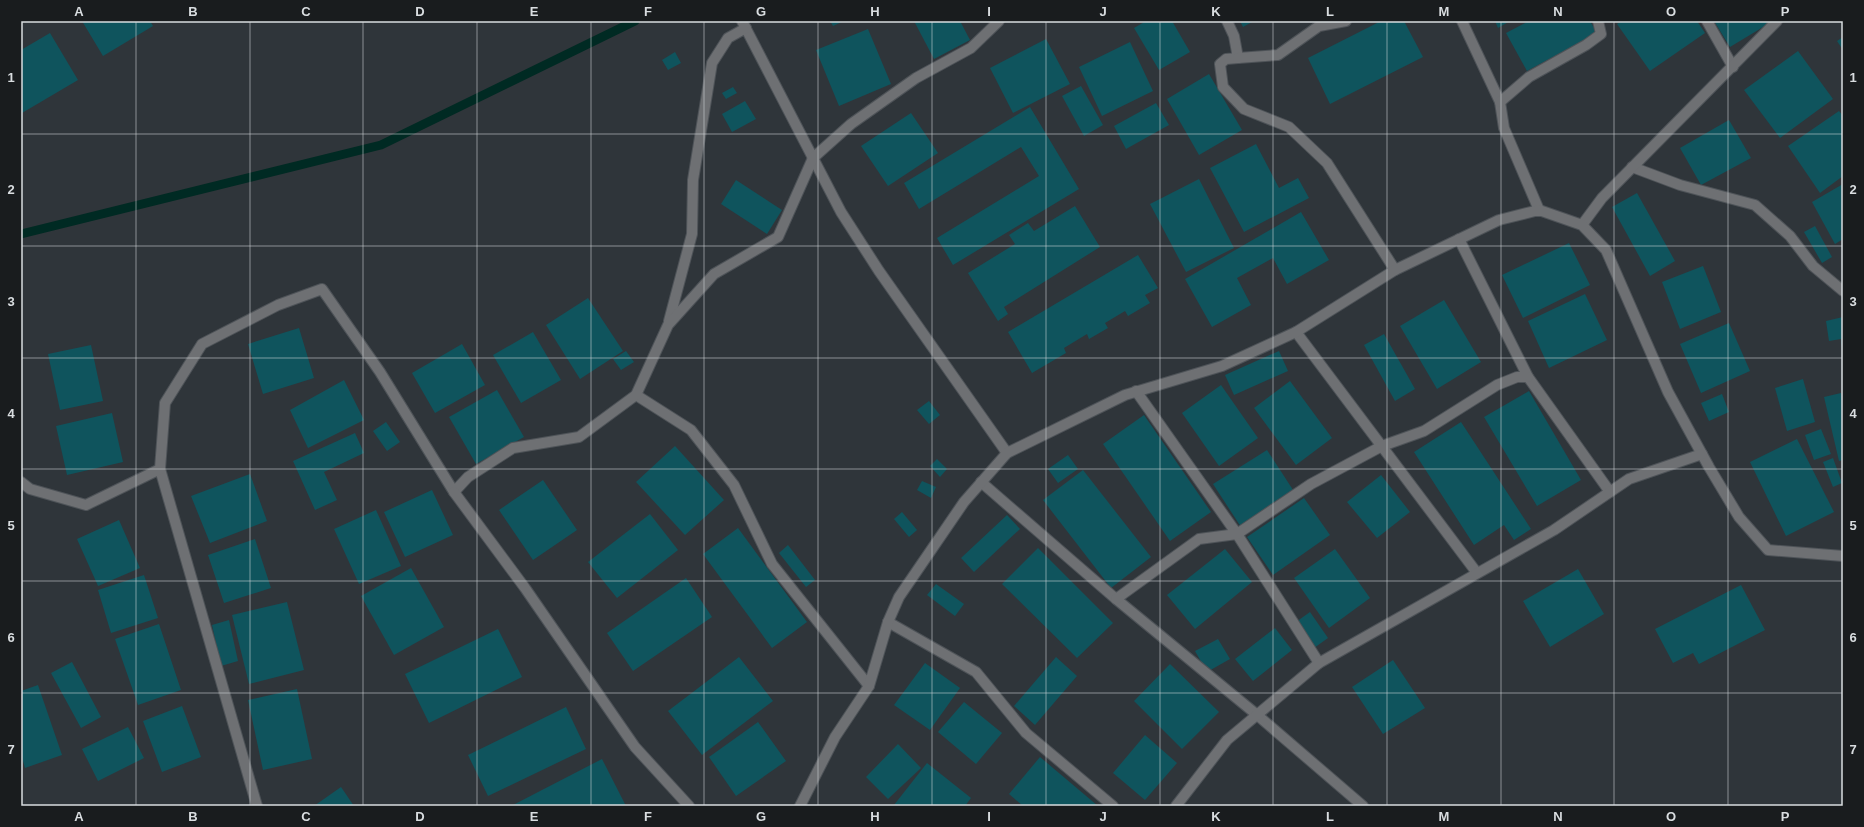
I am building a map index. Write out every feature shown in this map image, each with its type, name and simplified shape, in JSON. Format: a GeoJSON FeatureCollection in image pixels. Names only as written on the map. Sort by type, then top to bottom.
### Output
{"type":"FeatureCollection","features":[{"type":"Feature","properties":{"kind":"street"},"geometry":{"type":"LineString","coordinates":[[668,325],[714,274],[778,237],[813,158],[851,124],[916,78],[970,48],[999,21]]}},
{"type":"Feature","properties":{"kind":"street"},"geometry":{"type":"LineString","coordinates":[[1227,21],[1234,36],[1238,58]]}},
{"type":"Feature","properties":{"kind":"street"},"geometry":{"type":"LineString","coordinates":[[1346,21],[1319,26],[1278,55],[1226,59],[1220,64],[1223,87],[1244,109],[1289,126],[1327,163],[1395,270]]}},
{"type":"Feature","properties":{"kind":"street"},"geometry":{"type":"LineString","coordinates":[[1462,21],[1500,102],[1504,128],[1539,210]]}},
{"type":"Feature","properties":{"kind":"street"},"geometry":{"type":"LineString","coordinates":[[1500,102],[1529,76],[1586,45],[1601,34],[1598,21]]}},
{"type":"Feature","properties":{"kind":"street"},"geometry":{"type":"LineString","coordinates":[[1707,21],[1733,67]]}},
{"type":"Feature","properties":{"kind":"street"},"geometry":{"type":"LineString","coordinates":[[1582,224],[1602,198],[1777,21]]}},
{"type":"Feature","properties":{"kind":"street"},"geometry":{"type":"LineString","coordinates":[[454,492],[468,477],[513,448],[579,437],[636,394],[668,325],[692,234],[693,180],[712,63],[728,38],[744,24],[841,212],[879,271],[1007,453]]}},
{"type":"Feature","properties":{"kind":"street"},"geometry":{"type":"LineString","coordinates":[[1632,167],[1680,185],[1755,205],[1790,236],[1813,266],[1843,291]]}},
{"type":"Feature","properties":{"kind":"street"},"geometry":{"type":"LineString","coordinates":[[800,806],[834,737],[870,686],[888,622],[899,598],[964,502],[1007,453],[1126,395],[1222,366],[1296,332],[1395,270],[1499,220],[1539,210],[1582,224],[1606,250],[1668,392],[1702,454],[1740,516],[1768,550],[1843,556]]}},
{"type":"Feature","properties":{"kind":"street"},"geometry":{"type":"LineString","coordinates":[[1459,240],[1528,376],[1610,492]]}},
{"type":"Feature","properties":{"kind":"street"},"geometry":{"type":"LineString","coordinates":[[257,806],[160,469],[165,403],[202,344],[278,306],[322,289],[380,372],[454,492],[526,588],[635,747],[689,806]]}},
{"type":"Feature","properties":{"kind":"street"},"geometry":{"type":"LineString","coordinates":[[1296,332],[1477,573]]}},
{"type":"Feature","properties":{"kind":"street"},"geometry":{"type":"LineString","coordinates":[[1116,599],[1199,539],[1237,534],[1311,484],[1382,446],[1424,431],[1497,385],[1516,376],[1528,376]]}},
{"type":"Feature","properties":{"kind":"street"},"geometry":{"type":"LineString","coordinates":[[1136,392],[1237,534],[1319,663]]}},
{"type":"Feature","properties":{"kind":"street"},"geometry":{"type":"LineString","coordinates":[[636,394],[691,430],[696,436],[734,485],[772,564],[870,686]]}},
{"type":"Feature","properties":{"kind":"street"},"geometry":{"type":"LineString","coordinates":[[1176,806],[1227,740],[1256,714],[1319,663],[1554,530],[1630,479],[1702,454]]}},
{"type":"Feature","properties":{"kind":"street"},"geometry":{"type":"LineString","coordinates":[[21,482],[30,489],[86,505],[160,469]]}},
{"type":"Feature","properties":{"kind":"street"},"geometry":{"type":"LineString","coordinates":[[981,482],[1116,599],[1256,714],[1363,806]]}},
{"type":"Feature","properties":{"kind":"street"},"geometry":{"type":"LineString","coordinates":[[888,622],[976,672],[1026,733],[1113,806]]}},
{"type":"Feature","properties":{"kind":"building"},"geometry":{"type":"Polygon","coordinates":[[[82,21],[150,21],[153,26],[103,56],[82,21]]]}},
{"type":"Feature","properties":{"kind":"building"},"geometry":{"type":"Polygon","coordinates":[[[830,21],[844,21],[833,26],[830,21]]]}},
{"type":"Feature","properties":{"kind":"building"},"geometry":{"type":"Polygon","coordinates":[[[914,21],[960,21],[970,40],[934,59],[914,21]]]}},
{"type":"Feature","properties":{"kind":"building"},"geometry":{"type":"Polygon","coordinates":[[[1146,21],[1172,21],[1190,52],[1159,70],[1134,28],[1146,21]]]}},
{"type":"Feature","properties":{"kind":"building"},"geometry":{"type":"Polygon","coordinates":[[[1240,21],[1254,21],[1243,27],[1240,21]]]}},
{"type":"Feature","properties":{"kind":"building"},"geometry":{"type":"Polygon","coordinates":[[[1381,21],[1404,21],[1423,57],[1330,104],[1308,58],[1381,21]]]}},
{"type":"Feature","properties":{"kind":"building"},"geometry":{"type":"Polygon","coordinates":[[[1495,21],[1510,21],[1498,28],[1495,21]]]}},
{"type":"Feature","properties":{"kind":"building"},"geometry":{"type":"Polygon","coordinates":[[[1529,21],[1590,21],[1597,33],[1527,71],[1506,33],[1529,21]]]}},
{"type":"Feature","properties":{"kind":"building"},"geometry":{"type":"Polygon","coordinates":[[[1622,21],[1697,21],[1705,33],[1650,71],[1617,24],[1622,21]]]}},
{"type":"Feature","properties":{"kind":"building"},"geometry":{"type":"Polygon","coordinates":[[[1714,21],[1773,21],[1730,47],[1714,21]]]}},
{"type":"Feature","properties":{"kind":"building"},"geometry":{"type":"Polygon","coordinates":[[[868,29],[891,84],[839,106],[816,50],[868,29]]]}},
{"type":"Feature","properties":{"kind":"building"},"geometry":{"type":"Polygon","coordinates":[[[50,33],[78,80],[22,113],[21,50],[50,33]]]}},
{"type":"Feature","properties":{"kind":"building"},"geometry":{"type":"Polygon","coordinates":[[[1843,37],[1843,50],[1837,41],[1843,37]]]}},
{"type":"Feature","properties":{"kind":"building"},"geometry":{"type":"Polygon","coordinates":[[[1046,39],[1070,84],[1013,113],[990,68],[1046,39]]]}},
{"type":"Feature","properties":{"kind":"building"},"geometry":{"type":"Polygon","coordinates":[[[1130,42],[1153,91],[1102,116],[1079,67],[1130,42]]]}},
{"type":"Feature","properties":{"kind":"building"},"geometry":{"type":"Polygon","coordinates":[[[1798,51],[1833,99],[1780,138],[1744,90],[1798,51]]]}},
{"type":"Feature","properties":{"kind":"building"},"geometry":{"type":"Polygon","coordinates":[[[675,52],[681,63],[668,70],[662,60],[675,52]]]}},
{"type":"Feature","properties":{"kind":"building"},"geometry":{"type":"Polygon","coordinates":[[[1209,74],[1242,130],[1199,155],[1167,99],[1209,74]]]}},
{"type":"Feature","properties":{"kind":"building"},"geometry":{"type":"Polygon","coordinates":[[[1081,86],[1103,125],[1084,136],[1062,96],[1081,86]]]}},
{"type":"Feature","properties":{"kind":"building"},"geometry":{"type":"Polygon","coordinates":[[[733,87],[737,93],[726,99],[722,93],[733,87]]]}},
{"type":"Feature","properties":{"kind":"building"},"geometry":{"type":"Polygon","coordinates":[[[745,101],[756,119],[732,132],[722,114],[745,101]]]}},
{"type":"Feature","properties":{"kind":"building"},"geometry":{"type":"Polygon","coordinates":[[[1156,103],[1169,125],[1126,149],[1114,126],[1156,103]]]}},
{"type":"Feature","properties":{"kind":"building"},"geometry":{"type":"Polygon","coordinates":[[[1030,107],[1079,189],[953,265],[937,238],[1039,176],[1021,147],[919,209],[904,183],[1030,107]]]}},
{"type":"Feature","properties":{"kind":"building"},"geometry":{"type":"Polygon","coordinates":[[[1839,111],[1843,116],[1843,176],[1820,193],[1788,146],[1839,111]]]}},
{"type":"Feature","properties":{"kind":"building"},"geometry":{"type":"Polygon","coordinates":[[[911,113],[938,153],[888,186],[861,146],[911,113]]]}},
{"type":"Feature","properties":{"kind":"building"},"geometry":{"type":"Polygon","coordinates":[[[1729,120],[1751,158],[1701,185],[1680,148],[1729,120]]]}},
{"type":"Feature","properties":{"kind":"building"},"geometry":{"type":"Polygon","coordinates":[[[1256,144],[1279,188],[1298,178],[1309,198],[1244,232],[1210,168],[1256,144]]]}},
{"type":"Feature","properties":{"kind":"building"},"geometry":{"type":"Polygon","coordinates":[[[1199,179],[1234,248],[1186,272],[1150,204],[1199,179]]]}},
{"type":"Feature","properties":{"kind":"building"},"geometry":{"type":"Polygon","coordinates":[[[736,180],[782,210],[767,234],[721,204],[736,180]]]}},
{"type":"Feature","properties":{"kind":"building"},"geometry":{"type":"Polygon","coordinates":[[[1843,184],[1843,239],[1835,244],[1812,202],[1843,184]]]}},
{"type":"Feature","properties":{"kind":"building"},"geometry":{"type":"Polygon","coordinates":[[[1637,193],[1675,261],[1650,276],[1612,207],[1637,193]]]}},
{"type":"Feature","properties":{"kind":"building"},"geometry":{"type":"Polygon","coordinates":[[[1075,206],[1100,247],[1004,307],[1008,314],[998,321],[968,273],[1015,244],[1009,235],[1028,223],[1034,231],[1075,206]]]}},
{"type":"Feature","properties":{"kind":"building"},"geometry":{"type":"Polygon","coordinates":[[[1301,212],[1329,260],[1287,284],[1273,258],[1237,278],[1251,305],[1212,327],[1185,279],[1301,212]]]}},
{"type":"Feature","properties":{"kind":"building"},"geometry":{"type":"Polygon","coordinates":[[[1815,226],[1832,257],[1822,263],[1804,232],[1815,226]]]}},
{"type":"Feature","properties":{"kind":"building"},"geometry":{"type":"Polygon","coordinates":[[[1569,243],[1590,285],[1523,318],[1502,275],[1569,243]]]}},
{"type":"Feature","properties":{"kind":"building"},"geometry":{"type":"Polygon","coordinates":[[[1138,255],[1158,288],[1145,295],[1150,303],[1128,316],[1125,311],[1105,323],[1108,328],[1089,339],[1087,334],[1064,348],[1066,353],[1032,373],[1008,332],[1138,255]]]}},
{"type":"Feature","properties":{"kind":"building"},"geometry":{"type":"Polygon","coordinates":[[[1703,266],[1721,312],[1680,329],[1662,282],[1703,266]]]}},
{"type":"Feature","properties":{"kind":"building"},"geometry":{"type":"Polygon","coordinates":[[[1585,294],[1607,340],[1549,368],[1528,321],[1585,294]]]}},
{"type":"Feature","properties":{"kind":"building"},"geometry":{"type":"Polygon","coordinates":[[[588,298],[623,351],[580,379],[546,325],[588,298]]]}},
{"type":"Feature","properties":{"kind":"building"},"geometry":{"type":"Polygon","coordinates":[[[1444,300],[1481,362],[1437,389],[1400,326],[1444,300]]]}},
{"type":"Feature","properties":{"kind":"building"},"geometry":{"type":"Polygon","coordinates":[[[1843,317],[1842,348],[1841,339],[1829,341],[1826,321],[1843,317]]]}},
{"type":"Feature","properties":{"kind":"building"},"geometry":{"type":"Polygon","coordinates":[[[1729,323],[1750,371],[1701,393],[1680,344],[1729,323]]]}},
{"type":"Feature","properties":{"kind":"building"},"geometry":{"type":"Polygon","coordinates":[[[299,328],[314,378],[263,394],[248,344],[299,328]]]}},
{"type":"Feature","properties":{"kind":"building"},"geometry":{"type":"Polygon","coordinates":[[[533,332],[561,380],[521,403],[493,355],[533,332]]]}},
{"type":"Feature","properties":{"kind":"building"},"geometry":{"type":"Polygon","coordinates":[[[1384,334],[1415,389],[1395,401],[1364,345],[1384,334]]]}},
{"type":"Feature","properties":{"kind":"building"},"geometry":{"type":"Polygon","coordinates":[[[462,344],[485,385],[435,413],[412,373],[462,344]]]}},
{"type":"Feature","properties":{"kind":"building"},"geometry":{"type":"Polygon","coordinates":[[[91,345],[103,401],[60,410],[48,354],[91,345]]]}},
{"type":"Feature","properties":{"kind":"building"},"geometry":{"type":"Polygon","coordinates":[[[626,351],[634,362],[621,370],[613,359],[626,351]]]}},
{"type":"Feature","properties":{"kind":"building"},"geometry":{"type":"Polygon","coordinates":[[[1279,351],[1288,371],[1234,395],[1225,375],[1279,351]]]}},
{"type":"Feature","properties":{"kind":"building"},"geometry":{"type":"Polygon","coordinates":[[[1803,379],[1815,422],[1787,431],[1775,388],[1803,379]]]}},
{"type":"Feature","properties":{"kind":"building"},"geometry":{"type":"Polygon","coordinates":[[[344,380],[364,420],[308,448],[290,410],[344,380]]]}},
{"type":"Feature","properties":{"kind":"building"},"geometry":{"type":"Polygon","coordinates":[[[1290,381],[1332,438],[1296,465],[1254,408],[1290,381]]]}},
{"type":"Feature","properties":{"kind":"building"},"geometry":{"type":"Polygon","coordinates":[[[1221,385],[1258,438],[1219,466],[1182,413],[1221,385]]]}},
{"type":"Feature","properties":{"kind":"building"},"geometry":{"type":"Polygon","coordinates":[[[497,390],[524,437],[476,464],[449,417],[497,390]]]}},
{"type":"Feature","properties":{"kind":"building"},"geometry":{"type":"Polygon","coordinates":[[[1529,391],[1581,480],[1537,506],[1484,417],[1529,391]]]}},
{"type":"Feature","properties":{"kind":"building"},"geometry":{"type":"Polygon","coordinates":[[[1841,393],[1843,400],[1843,460],[1839,461],[1824,397],[1841,393]]]}},
{"type":"Feature","properties":{"kind":"building"},"geometry":{"type":"Polygon","coordinates":[[[1722,394],[1729,412],[1709,421],[1701,403],[1722,394]]]}},
{"type":"Feature","properties":{"kind":"building"},"geometry":{"type":"Polygon","coordinates":[[[929,401],[940,415],[929,424],[917,410],[929,401]]]}},
{"type":"Feature","properties":{"kind":"building"},"geometry":{"type":"Polygon","coordinates":[[[112,413],[123,462],[67,475],[56,426],[112,413]]]}},
{"type":"Feature","properties":{"kind":"building"},"geometry":{"type":"Polygon","coordinates":[[[1144,415],[1211,512],[1170,541],[1103,444],[1144,415]]]}},
{"type":"Feature","properties":{"kind":"building"},"geometry":{"type":"Polygon","coordinates":[[[386,422],[400,442],[387,451],[373,431],[386,422]]]}},
{"type":"Feature","properties":{"kind":"building"},"geometry":{"type":"Polygon","coordinates":[[[1461,422],[1531,529],[1514,540],[1504,525],[1474,545],[1414,452],[1461,422]]]}},
{"type":"Feature","properties":{"kind":"building"},"geometry":{"type":"Polygon","coordinates":[[[1821,429],[1831,454],[1814,460],[1805,435],[1821,429]]]}},
{"type":"Feature","properties":{"kind":"building"},"geometry":{"type":"Polygon","coordinates":[[[355,433],[364,453],[324,472],[337,500],[315,510],[293,461],[355,433]]]}},
{"type":"Feature","properties":{"kind":"building"},"geometry":{"type":"Polygon","coordinates":[[[1797,439],[1834,512],[1786,536],[1750,462],[1797,439]]]}},
{"type":"Feature","properties":{"kind":"building"},"geometry":{"type":"Polygon","coordinates":[[[675,446],[724,500],[685,535],[636,482],[675,446]]]}},
{"type":"Feature","properties":{"kind":"building"},"geometry":{"type":"Polygon","coordinates":[[[1267,450],[1295,493],[1241,527],[1213,484],[1267,450]]]}},
{"type":"Feature","properties":{"kind":"building"},"geometry":{"type":"Polygon","coordinates":[[[1068,455],[1078,469],[1058,483],[1048,469],[1068,455]]]}},
{"type":"Feature","properties":{"kind":"building"},"geometry":{"type":"Polygon","coordinates":[[[1833,458],[1842,483],[1833,487],[1823,462],[1833,458]]]}},
{"type":"Feature","properties":{"kind":"building"},"geometry":{"type":"Polygon","coordinates":[[[937,459],[947,469],[940,477],[930,466],[937,459]]]}},
{"type":"Feature","properties":{"kind":"building"},"geometry":{"type":"Polygon","coordinates":[[[1083,470],[1151,557],[1111,588],[1043,500],[1083,470]]]}},
{"type":"Feature","properties":{"kind":"building"},"geometry":{"type":"Polygon","coordinates":[[[250,474],[267,521],[210,543],[191,496],[250,474]]]}},
{"type":"Feature","properties":{"kind":"building"},"geometry":{"type":"Polygon","coordinates":[[[1381,475],[1410,512],[1377,538],[1347,502],[1381,475]]]}},
{"type":"Feature","properties":{"kind":"building"},"geometry":{"type":"Polygon","coordinates":[[[543,480],[577,530],[533,560],[499,510],[543,480]]]}},
{"type":"Feature","properties":{"kind":"building"},"geometry":{"type":"Polygon","coordinates":[[[922,481],[936,487],[931,498],[917,490],[922,481]]]}},
{"type":"Feature","properties":{"kind":"building"},"geometry":{"type":"Polygon","coordinates":[[[432,490],[453,535],[405,557],[384,512],[432,490]]]}},
{"type":"Feature","properties":{"kind":"building"},"geometry":{"type":"Polygon","coordinates":[[[1304,498],[1330,535],[1273,575],[1247,537],[1304,498]]]}},
{"type":"Feature","properties":{"kind":"building"},"geometry":{"type":"Polygon","coordinates":[[[376,510],[401,566],[359,584],[334,529],[376,510]]]}},
{"type":"Feature","properties":{"kind":"building"},"geometry":{"type":"Polygon","coordinates":[[[902,512],[917,530],[909,537],[894,519],[902,512]]]}},
{"type":"Feature","properties":{"kind":"building"},"geometry":{"type":"Polygon","coordinates":[[[650,514],[678,550],[617,598],[588,562],[650,514]]]}},
{"type":"Feature","properties":{"kind":"building"},"geometry":{"type":"Polygon","coordinates":[[[1007,515],[1020,529],[974,572],[961,558],[1007,515]]]}},
{"type":"Feature","properties":{"kind":"building"},"geometry":{"type":"Polygon","coordinates":[[[119,520],[140,568],[98,586],[77,539],[119,520]]]}},
{"type":"Feature","properties":{"kind":"building"},"geometry":{"type":"Polygon","coordinates":[[[738,528],[807,622],[772,648],[703,554],[738,528]]]}},
{"type":"Feature","properties":{"kind":"building"},"geometry":{"type":"Polygon","coordinates":[[[255,539],[271,588],[224,603],[208,555],[255,539]]]}},
{"type":"Feature","properties":{"kind":"building"},"geometry":{"type":"Polygon","coordinates":[[[788,545],[815,580],[806,587],[779,553],[788,545]]]}},
{"type":"Feature","properties":{"kind":"building"},"geometry":{"type":"Polygon","coordinates":[[[1038,548],[1113,623],[1077,658],[1002,584],[1038,548]]]}},
{"type":"Feature","properties":{"kind":"building"},"geometry":{"type":"Polygon","coordinates":[[[1225,549],[1252,582],[1195,629],[1167,595],[1225,549]]]}},
{"type":"Feature","properties":{"kind":"building"},"geometry":{"type":"Polygon","coordinates":[[[1335,549],[1370,598],[1329,628],[1294,578],[1335,549]]]}},
{"type":"Feature","properties":{"kind":"building"},"geometry":{"type":"Polygon","coordinates":[[[411,568],[444,627],[394,655],[361,596],[411,568]]]}},
{"type":"Feature","properties":{"kind":"building"},"geometry":{"type":"Polygon","coordinates":[[[1578,569],[1604,614],[1550,647],[1523,601],[1578,569]]]}},
{"type":"Feature","properties":{"kind":"building"},"geometry":{"type":"Polygon","coordinates":[[[144,575],[158,618],[111,633],[98,590],[144,575]]]}},
{"type":"Feature","properties":{"kind":"building"},"geometry":{"type":"Polygon","coordinates":[[[686,578],[712,617],[633,671],[607,633],[686,578]]]}},
{"type":"Feature","properties":{"kind":"building"},"geometry":{"type":"Polygon","coordinates":[[[936,584],[964,604],[955,616],[927,595],[936,584]]]}},
{"type":"Feature","properties":{"kind":"building"},"geometry":{"type":"Polygon","coordinates":[[[1741,585],[1765,630],[1699,664],[1693,653],[1673,663],[1655,629],[1741,585]]]}},
{"type":"Feature","properties":{"kind":"building"},"geometry":{"type":"Polygon","coordinates":[[[287,602],[304,670],[249,684],[232,615],[287,602]]]}},
{"type":"Feature","properties":{"kind":"building"},"geometry":{"type":"Polygon","coordinates":[[[1310,612],[1328,638],[1314,648],[1296,622],[1310,612]]]}},
{"type":"Feature","properties":{"kind":"building"},"geometry":{"type":"Polygon","coordinates":[[[229,620],[238,661],[221,666],[212,625],[229,620]]]}},
{"type":"Feature","properties":{"kind":"building"},"geometry":{"type":"Polygon","coordinates":[[[159,624],[181,690],[138,705],[115,639],[159,624]]]}},
{"type":"Feature","properties":{"kind":"building"},"geometry":{"type":"Polygon","coordinates":[[[1275,628],[1292,650],[1253,681],[1235,659],[1275,628]]]}},
{"type":"Feature","properties":{"kind":"building"},"geometry":{"type":"Polygon","coordinates":[[[498,629],[522,677],[429,723],[405,674],[498,629]]]}},
{"type":"Feature","properties":{"kind":"building"},"geometry":{"type":"Polygon","coordinates":[[[1218,639],[1230,659],[1207,672],[1195,651],[1218,639]]]}},
{"type":"Feature","properties":{"kind":"building"},"geometry":{"type":"Polygon","coordinates":[[[739,657],[773,701],[702,755],[668,711],[739,657]]]}},
{"type":"Feature","properties":{"kind":"building"},"geometry":{"type":"Polygon","coordinates":[[[1056,657],[1077,676],[1035,725],[1014,706],[1056,657]]]}},
{"type":"Feature","properties":{"kind":"building"},"geometry":{"type":"Polygon","coordinates":[[[1393,660],[1425,708],[1383,734],[1352,687],[1393,660]]]}},
{"type":"Feature","properties":{"kind":"building"},"geometry":{"type":"Polygon","coordinates":[[[72,662],[101,717],[81,728],[51,673],[72,662]]]}},
{"type":"Feature","properties":{"kind":"building"},"geometry":{"type":"Polygon","coordinates":[[[925,663],[960,688],[930,730],[894,705],[925,663]]]}},
{"type":"Feature","properties":{"kind":"building"},"geometry":{"type":"Polygon","coordinates":[[[1170,664],[1219,712],[1182,749],[1134,701],[1170,664]]]}},
{"type":"Feature","properties":{"kind":"building"},"geometry":{"type":"Polygon","coordinates":[[[38,685],[62,755],[25,768],[21,754],[21,691],[38,685]]]}},
{"type":"Feature","properties":{"kind":"building"},"geometry":{"type":"Polygon","coordinates":[[[297,689],[312,759],[263,770],[248,700],[297,689]]]}},
{"type":"Feature","properties":{"kind":"building"},"geometry":{"type":"Polygon","coordinates":[[[964,702],[1002,733],[976,764],[938,732],[964,702]]]}},
{"type":"Feature","properties":{"kind":"building"},"geometry":{"type":"Polygon","coordinates":[[[182,706],[201,757],[162,772],[143,721],[182,706]]]}},
{"type":"Feature","properties":{"kind":"building"},"geometry":{"type":"Polygon","coordinates":[[[566,707],[586,749],[488,796],[468,755],[566,707]]]}},
{"type":"Feature","properties":{"kind":"building"},"geometry":{"type":"Polygon","coordinates":[[[758,722],[786,761],[736,796],[709,757],[758,722]]]}},
{"type":"Feature","properties":{"kind":"building"},"geometry":{"type":"Polygon","coordinates":[[[128,727],[144,758],[98,781],[82,749],[128,727]]]}},
{"type":"Feature","properties":{"kind":"building"},"geometry":{"type":"Polygon","coordinates":[[[1145,735],[1177,763],[1145,800],[1113,773],[1145,735]]]}},
{"type":"Feature","properties":{"kind":"building"},"geometry":{"type":"Polygon","coordinates":[[[898,744],[921,768],[888,799],[866,777],[898,744]]]}},
{"type":"Feature","properties":{"kind":"building"},"geometry":{"type":"Polygon","coordinates":[[[1040,757],[1098,806],[1023,806],[1009,794],[1040,757]]]}},
{"type":"Feature","properties":{"kind":"building"},"geometry":{"type":"Polygon","coordinates":[[[602,759],[626,806],[513,805],[602,759]]]}},
{"type":"Feature","properties":{"kind":"building"},"geometry":{"type":"Polygon","coordinates":[[[927,763],[971,798],[965,806],[894,805],[927,763]]]}},
{"type":"Feature","properties":{"kind":"building"},"geometry":{"type":"Polygon","coordinates":[[[341,787],[354,806],[314,806],[341,787]]]}},
{"type":"Feature","properties":{"kind":"waterway"},"geometry":{"type":"LineString","coordinates":[[21,234],[381,145],[635,21]]}}]}
